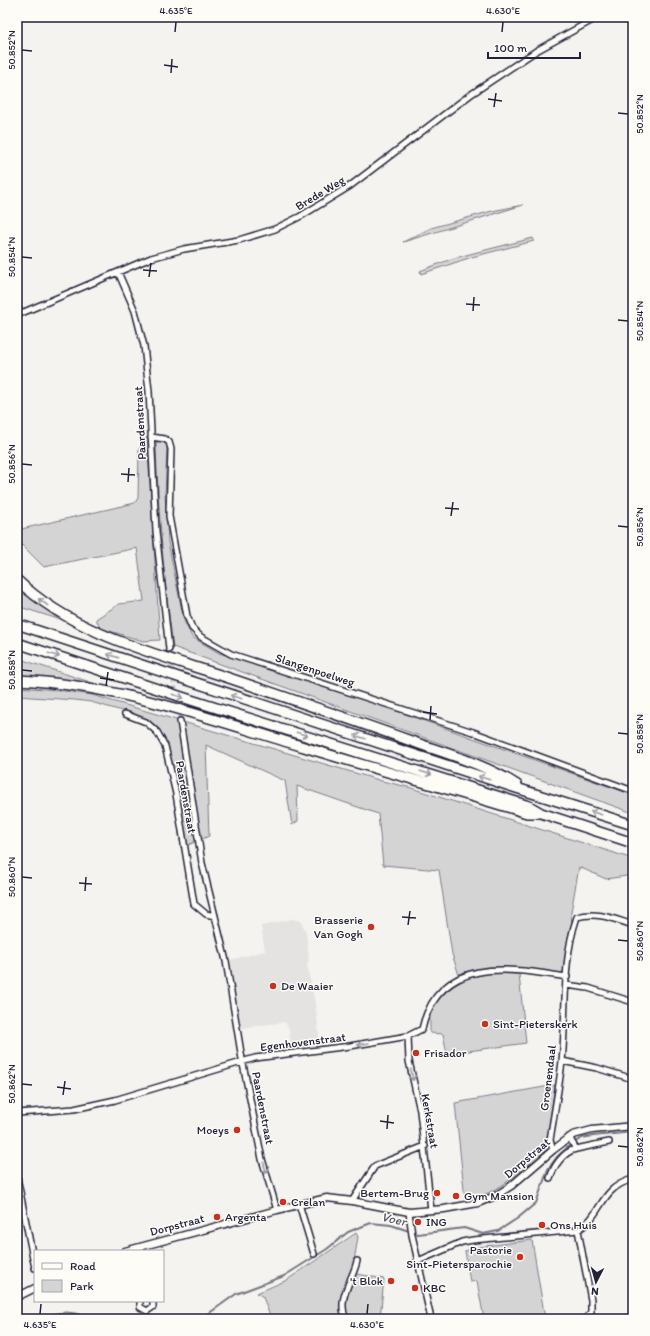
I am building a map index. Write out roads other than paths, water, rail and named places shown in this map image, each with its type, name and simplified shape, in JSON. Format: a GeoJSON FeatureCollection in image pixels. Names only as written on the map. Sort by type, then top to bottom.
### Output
{"type":"FeatureCollection","features":[{"type":"Feature","properties":{"kind":"highway"},"geometry":{"type":"LineString","coordinates":[[17,580],[45,604],[68,619],[90,630],[147,651],[320,708],[460,758],[498,773],[521,788]]}},
{"type":"Feature","properties":{"kind":"highway"},"geometry":{"type":"LineString","coordinates":[[17,624],[500,783],[521,788],[633,825]]}},
{"type":"Feature","properties":{"kind":"highway"},"geometry":{"type":"LineString","coordinates":[[17,643],[191,700],[529,806],[541,813],[633,843]]}},
{"type":"Feature","properties":{"kind":"highway"},"geometry":{"type":"LineString","coordinates":[[17,680],[77,686],[156,704],[527,813],[541,813]]}},
{"type":"Feature","properties":{"kind":"street","name":"Brede Weg"},"geometry":{"type":"LineString","coordinates":[[17,315],[151,258],[184,249],[240,240],[274,229],[301,216],[350,186],[470,95],[536,51],[598,17]]}},
{"type":"Feature","properties":{"kind":"street","name":"Paardenstraat"},"geometry":{"type":"LineString","coordinates":[[118,272],[135,311],[144,346],[156,531],[169,648]]}},
{"type":"Feature","properties":{"kind":"street","name":"Slangenpoelweg"},"geometry":{"type":"LineString","coordinates":[[151,437],[165,439],[170,447],[169,499],[174,548],[187,616],[192,628],[201,637],[231,654],[480,735],[633,792]]}},
{"type":"Feature","properties":{"kind":"street","name":"Paardenstraat"},"geometry":{"type":"LineString","coordinates":[[125,714],[146,722],[157,732],[165,746],[176,794],[194,904],[206,914],[215,916]]}},
{"type":"Feature","properties":{"kind":"street","name":"Paardenstraat"},"geometry":{"type":"LineString","coordinates":[[180,721],[196,828],[211,904],[229,976],[242,1061],[262,1159],[277,1210]]}},
{"type":"Feature","properties":{"kind":"street","name":"Groenendaal"},"geometry":{"type":"LineString","coordinates":[[553,1150],[550,1140],[562,1061],[566,985],[574,927],[577,918],[586,914],[599,914],[633,925]]}},
{"type":"Feature","properties":{"kind":"street","name":"Egenhovenstraat"},"geometry":{"type":"LineString","coordinates":[[17,1113],[74,1109],[115,1100],[242,1061],[408,1036],[422,1029],[427,1012],[446,987],[470,974],[486,970],[526,971],[567,977]]}},
{"type":"Feature","properties":{"kind":"street"},"geometry":{"type":"LineString","coordinates":[[566,985],[588,988],[633,1002]]}},
{"type":"Feature","properties":{"kind":"street","name":"Kerkstraat"},"geometry":{"type":"LineString","coordinates":[[408,1036],[409,1061],[420,1111],[425,1146],[431,1210]]}},
{"type":"Feature","properties":{"kind":"street"},"geometry":{"type":"LineString","coordinates":[[562,1061],[597,1068],[633,1079]]}},
{"type":"Feature","properties":{"kind":"street","name":"Dorpstraat"},"geometry":{"type":"LineString","coordinates":[[550,1178],[554,1167],[569,1152],[573,1143],[587,1131],[633,1126]]}},
{"type":"Feature","properties":{"kind":"street","name":"Dorpstraat"},"geometry":{"type":"LineString","coordinates":[[129,1250],[299,1204],[330,1198],[352,1200],[410,1212],[464,1206],[490,1199],[521,1179],[553,1150],[573,1143],[608,1142]]}},
{"type":"Feature","properties":{"kind":"street"},"geometry":{"type":"LineString","coordinates":[[352,1200],[375,1166],[425,1146]]}},
{"type":"Feature","properties":{"kind":"street"},"geometry":{"type":"LineString","coordinates":[[17,1177],[34,1263]]}},
{"type":"Feature","properties":{"kind":"street"},"geometry":{"type":"LineString","coordinates":[[418,1262],[462,1242],[578,1230],[590,1220],[602,1200],[611,1190],[633,1178]]}},
{"type":"Feature","properties":{"kind":"street"},"geometry":{"type":"LineString","coordinates":[[299,1204],[314,1254]]}},
{"type":"Feature","properties":{"kind":"street"},"geometry":{"type":"LineString","coordinates":[[410,1212],[412,1232],[430,1319]]}},
{"type":"Feature","properties":{"kind":"street"},"geometry":{"type":"LineString","coordinates":[[578,1230],[592,1309],[585,1319]]}},
{"type":"Feature","properties":{"kind":"street"},"geometry":{"type":"LineString","coordinates":[[346,1319],[343,1298],[355,1272],[357,1262]]}},
{"type":"Feature","properties":{"kind":"street"},"geometry":{"type":"LineString","coordinates":[[17,1297],[34,1288]]}},
{"type":"Feature","properties":{"kind":"street"},"geometry":{"type":"LineString","coordinates":[[140,1302],[140,1307],[147,1311],[153,1307],[153,1302]]}},
{"type":"Feature","properties":{"kind":"waterway","name":"Voer"},"geometry":{"type":"LineString","coordinates":[[201,1319],[236,1294],[284,1276],[327,1249],[348,1232],[371,1223],[391,1225],[418,1234],[464,1228],[483,1234],[498,1231],[518,1218],[536,1203],[548,1169],[557,1157],[570,1145],[582,1138],[633,1132]]}},
{"type":"Feature","properties":{"kind":"waterway","name":"Voer"},"geometry":{"type":"LineString","coordinates":[[38,1319],[58,1313],[77,1314],[91,1319]]}},
{"type":"Feature","properties":{"kind":"tunnel"},"geometry":{"type":"LineString","coordinates":[[169,649],[180,721]]}},
{"type":"Feature","properties":{"kind":"place","name":"Brasserie Van Gogh"},"geometry":{"type":"Point","coordinates":[371,927]}},
{"type":"Feature","properties":{"kind":"place","name":"De Waaier"},"geometry":{"type":"Point","coordinates":[273,986]}},
{"type":"Feature","properties":{"kind":"place","name":"Sint-Pieterskerk"},"geometry":{"type":"Point","coordinates":[485,1024]}},
{"type":"Feature","properties":{"kind":"place","name":"Frisador"},"geometry":{"type":"Point","coordinates":[416,1053]}},
{"type":"Feature","properties":{"kind":"place","name":"Moeys"},"geometry":{"type":"Point","coordinates":[237,1130]}},
{"type":"Feature","properties":{"kind":"place","name":"Bertem-Brug"},"geometry":{"type":"Point","coordinates":[437,1193]}},
{"type":"Feature","properties":{"kind":"place","name":"Gym Mansion"},"geometry":{"type":"Point","coordinates":[456,1196]}},
{"type":"Feature","properties":{"kind":"place","name":"Crelan"},"geometry":{"type":"Point","coordinates":[283,1202]}},
{"type":"Feature","properties":{"kind":"place","name":"Argenta"},"geometry":{"type":"Point","coordinates":[217,1217]}},
{"type":"Feature","properties":{"kind":"place","name":"ING"},"geometry":{"type":"Point","coordinates":[418,1222]}},
{"type":"Feature","properties":{"kind":"place","name":"Ons Huis"},"geometry":{"type":"Point","coordinates":[542,1225]}},
{"type":"Feature","properties":{"kind":"place","name":"Pastorie Sint-Pietersparochie"},"geometry":{"type":"Point","coordinates":[520,1257]}},
{"type":"Feature","properties":{"kind":"place","name":"'t Blok"},"geometry":{"type":"Point","coordinates":[391,1281]}},
{"type":"Feature","properties":{"kind":"place","name":"KBC"},"geometry":{"type":"Point","coordinates":[415,1288]}}]}
